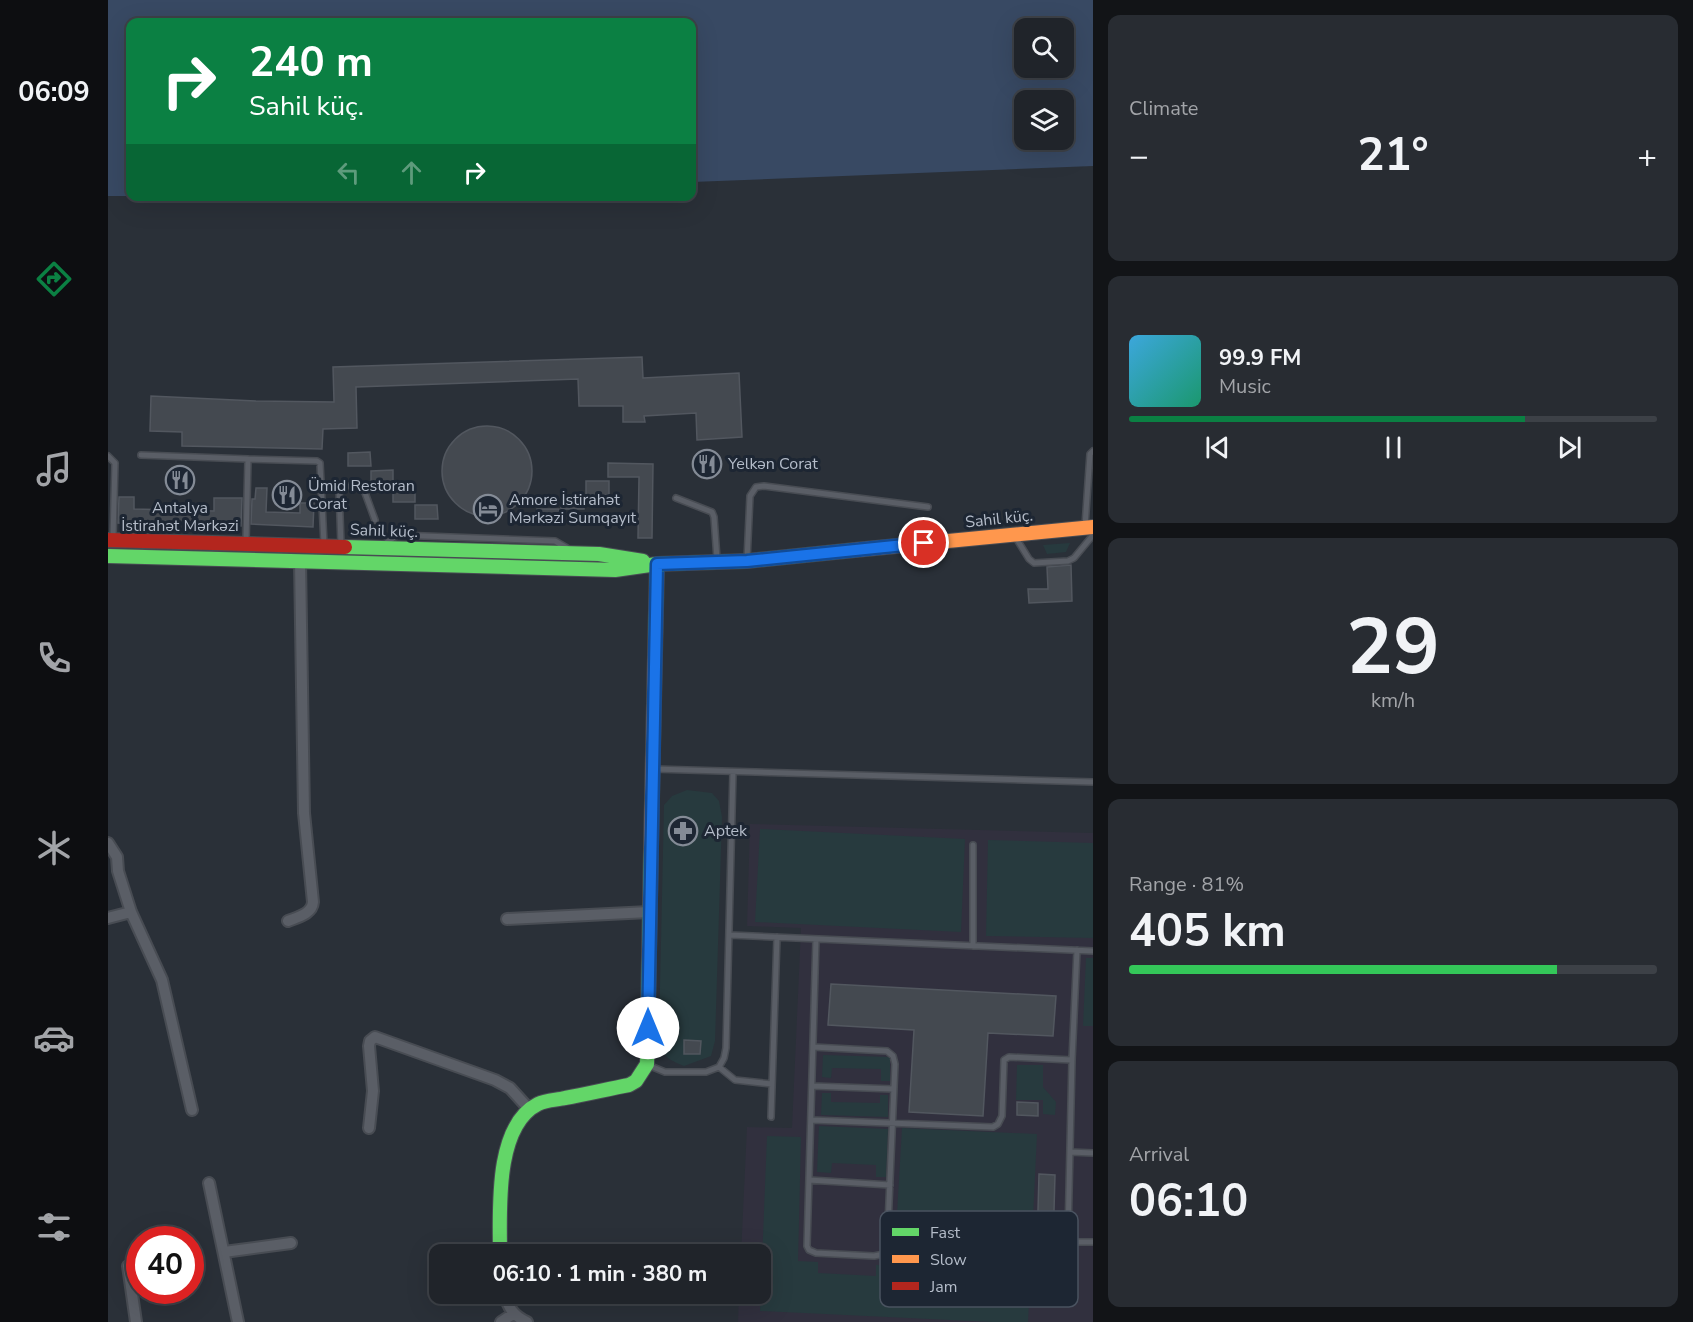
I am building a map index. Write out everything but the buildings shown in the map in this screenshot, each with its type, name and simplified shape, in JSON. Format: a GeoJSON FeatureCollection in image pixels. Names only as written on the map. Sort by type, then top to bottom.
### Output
{"type":"FeatureCollection","features":[{"type":"Feature","properties":{"kind":"main road","name":"Sahil küç."},"geometry":{"type":"LineString","coordinates":[[108,556],[615,570],[657,564],[747,561],[1013,534],[1090,530]]}},
{"type":"Feature","properties":{"kind":"main road","name":"Sahil küç."},"geometry":{"type":"LineString","coordinates":[[111,540],[572,554],[616,556],[657,564]]}},
{"type":"Feature","properties":{"kind":"main road"},"geometry":{"type":"LineString","coordinates":[[501,1244],[505,1159],[516,1124],[529,1109],[552,1100],[629,1085],[636,1081],[647,1064],[657,564]]}},
{"type":"Feature","properties":{"kind":"street"},"geometry":{"type":"LineString","coordinates":[[288,921],[309,912],[314,902],[304,813],[300,561]]}},
{"type":"Feature","properties":{"kind":"street"},"geometry":{"type":"LineString","coordinates":[[108,843],[117,857],[118,871],[131,912],[162,980],[192,1110]]}},
{"type":"Feature","properties":{"kind":"street"},"geometry":{"type":"LineString","coordinates":[[108,918],[131,912]]}},
{"type":"Feature","properties":{"kind":"street"},"geometry":{"type":"LineString","coordinates":[[507,919],[649,912]]}},
{"type":"Feature","properties":{"kind":"street"},"geometry":{"type":"LineString","coordinates":[[369,1128],[373,1091],[369,1046],[370,1041],[375,1037],[495,1080],[510,1088],[529,1109]]}},
{"type":"Feature","properties":{"kind":"street"},"geometry":{"type":"LineString","coordinates":[[209,1184],[238,1322]]}},
{"type":"Feature","properties":{"kind":"street"},"geometry":{"type":"LineString","coordinates":[[224,1252],[291,1243]]}},
{"type":"Feature","properties":{"kind":"street"},"geometry":{"type":"LineString","coordinates":[[133,1304],[135,1322]]}},
{"type":"Feature","properties":{"kind":"street"},"geometry":{"type":"LineString","coordinates":[[507,1304],[513,1314],[527,1322]]}},
{"type":"Feature","properties":{"kind":"street"},"geometry":{"type":"LineString","coordinates":[[501,1322],[513,1314]]}},
{"type":"Feature","properties":{"kind":"lane"},"geometry":{"type":"LineString","coordinates":[[1013,534],[1034,563],[1068,561],[1074,558],[1090,530],[1090,454],[1093,451]]}},
{"type":"Feature","properties":{"kind":"lane"},"geometry":{"type":"LineString","coordinates":[[141,455],[317,461],[320,463],[324,546]]}},
{"type":"Feature","properties":{"kind":"lane"},"geometry":{"type":"LineString","coordinates":[[108,456],[115,463],[111,540]]}},
{"type":"Feature","properties":{"kind":"lane"},"geometry":{"type":"LineString","coordinates":[[246,543],[249,459]]}},
{"type":"Feature","properties":{"kind":"lane"},"geometry":{"type":"LineString","coordinates":[[340,546],[339,488],[342,486],[360,487],[364,490],[375,520]]}},
{"type":"Feature","properties":{"kind":"lane"},"geometry":{"type":"LineString","coordinates":[[747,561],[750,496],[756,487],[764,486],[927,507]]}},
{"type":"Feature","properties":{"kind":"lane"},"geometry":{"type":"LineString","coordinates":[[676,498],[712,512],[717,563]]}},
{"type":"Feature","properties":{"kind":"lane"},"geometry":{"type":"LineString","coordinates":[[654,769],[1093,782]]}},
{"type":"Feature","properties":{"kind":"lane"},"geometry":{"type":"LineString","coordinates":[[647,1064],[664,1072],[706,1072],[719,1067],[724,1058],[730,935],[733,772]]}},
{"type":"Feature","properties":{"kind":"lane"},"geometry":{"type":"LineString","coordinates":[[973,845],[973,946]]}},
{"type":"Feature","properties":{"kind":"lane"},"geometry":{"type":"LineString","coordinates":[[730,935],[1093,951]]}},
{"type":"Feature","properties":{"kind":"lane"},"geometry":{"type":"LineString","coordinates":[[771,1117],[777,937]]}},
{"type":"Feature","properties":{"kind":"lane"},"geometry":{"type":"LineString","coordinates":[[816,939],[807,1246],[809,1250],[816,1253],[880,1255]]}},
{"type":"Feature","properties":{"kind":"lane"},"geometry":{"type":"LineString","coordinates":[[1069,1211],[1077,950]]}},
{"type":"Feature","properties":{"kind":"lane"},"geometry":{"type":"LineString","coordinates":[[813,1047],[887,1052],[893,1056],[895,1064],[889,1211]]}},
{"type":"Feature","properties":{"kind":"lane"},"geometry":{"type":"LineString","coordinates":[[811,1120],[893,1125],[993,1127],[1002,1116],[1004,1060],[1009,1057],[1072,1060]]}},
{"type":"Feature","properties":{"kind":"lane"},"geometry":{"type":"LineString","coordinates":[[719,1067],[735,1080],[772,1084]]}},
{"type":"Feature","properties":{"kind":"lane"},"geometry":{"type":"LineString","coordinates":[[812,1086],[894,1089]]}},
{"type":"Feature","properties":{"kind":"lane"},"geometry":{"type":"LineString","coordinates":[[1070,1152],[1093,1153]]}},
{"type":"Feature","properties":{"kind":"lane"},"geometry":{"type":"LineString","coordinates":[[809,1180],[890,1185]]}},
{"type":"Feature","properties":{"kind":"shaded area"},"geometry":{"type":"Polygon","coordinates":[[[750,824],[1093,833],[1093,1322],[738,1322],[739,1304],[771,1304],[771,1244],[741,1244],[747,1127],[792,1128],[801,928],[747,926],[750,824]]]}},
{"type":"Feature","properties":{"kind":"green space"},"geometry":{"type":"Polygon","coordinates":[[[1070,543],[1066,552],[1047,554],[1043,545],[1070,543]]]}},
{"type":"Feature","properties":{"kind":"green space"},"geometry":{"type":"Polygon","coordinates":[[[687,790],[712,793],[719,801],[722,817],[715,1041],[711,1056],[684,1066],[665,1055],[659,1033],[664,805],[672,796],[687,790]]]}},
{"type":"Feature","properties":{"kind":"green space"},"geometry":{"type":"Polygon","coordinates":[[[760,829],[965,839],[961,932],[755,922],[760,829]]]}},
{"type":"Feature","properties":{"kind":"green space"},"geometry":{"type":"Polygon","coordinates":[[[988,840],[1093,843],[1093,938],[986,936],[988,840]]]}},
{"type":"Feature","properties":{"kind":"green space"},"geometry":{"type":"Polygon","coordinates":[[[1086,958],[1093,958],[1093,1026],[1083,1026],[1086,958]]]}},
{"type":"Feature","properties":{"kind":"green space"},"geometry":{"type":"Polygon","coordinates":[[[823,1055],[890,1057],[890,1081],[881,1081],[881,1069],[832,1068],[831,1078],[822,1077],[823,1055]]]}},
{"type":"Feature","properties":{"kind":"green space"},"geometry":{"type":"Polygon","coordinates":[[[1017,1065],[1043,1065],[1043,1087],[1056,1102],[1055,1115],[1043,1114],[1043,1100],[1016,1100],[1017,1065]]]}},
{"type":"Feature","properties":{"kind":"green space"},"geometry":{"type":"Polygon","coordinates":[[[822,1093],[831,1093],[831,1102],[880,1103],[880,1095],[888,1095],[888,1117],[821,1115],[822,1093]]]}},
{"type":"Feature","properties":{"kind":"green space"},"geometry":{"type":"Polygon","coordinates":[[[819,1126],[888,1129],[886,1177],[876,1177],[876,1165],[832,1163],[831,1173],[817,1172],[819,1126]]]}},
{"type":"Feature","properties":{"kind":"green space"},"geometry":{"type":"Polygon","coordinates":[[[902,1128],[1037,1134],[1033,1211],[897,1211],[902,1128]]]}},
{"type":"Feature","properties":{"kind":"green space"},"geometry":{"type":"Polygon","coordinates":[[[767,1136],[801,1137],[798,1261],[818,1262],[818,1273],[876,1276],[876,1265],[880,1265],[880,1307],[1029,1307],[1028,1322],[760,1311],[760,1304],[771,1304],[771,1244],[763,1244],[767,1136]]]}},
{"type":"Feature","properties":{"kind":"water"},"geometry":{"type":"Polygon","coordinates":[[[108,0],[1093,0],[1093,166],[696,182],[696,18],[126,18],[126,196],[108,196],[108,0]]]}},
{"type":"Feature","properties":{"kind":"traffic: fast"},"geometry":{"type":"LineString","coordinates":[[345,547],[599,554],[643,561]]}},
{"type":"Feature","properties":{"kind":"traffic: fast"},"geometry":{"type":"LineString","coordinates":[[108,556],[615,570],[657,564],[747,561],[855,550]]}},
{"type":"Feature","properties":{"kind":"traffic: fast"},"geometry":{"type":"LineString","coordinates":[[655,655],[657,564]]}},
{"type":"Feature","properties":{"kind":"traffic: fast"},"geometry":{"type":"LineString","coordinates":[[500,1244],[502,1172],[514,1131],[524,1115],[544,1102],[629,1085],[636,1081],[647,1064],[651,848]]}},
{"type":"Feature","properties":{"kind":"traffic: slow"},"geometry":{"type":"LineString","coordinates":[[855,550],[1093,527]]}},
{"type":"Feature","properties":{"kind":"traffic: slow"},"geometry":{"type":"LineString","coordinates":[[651,848],[655,655]]}},
{"type":"Feature","properties":{"kind":"traffic: jam"},"geometry":{"type":"LineString","coordinates":[[108,540],[345,547]]}},
{"type":"Feature","properties":{"kind":"place","name":"Yelkən Corat"},"geometry":{"type":"Point","coordinates":[707,464]}},
{"type":"Feature","properties":{"kind":"place","name":"Antalya İstirahət Mərkəzi"},"geometry":{"type":"Point","coordinates":[180,480]}},
{"type":"Feature","properties":{"kind":"place","name":"Ümid Restoran Corat"},"geometry":{"type":"Point","coordinates":[287,495]}},
{"type":"Feature","properties":{"kind":"place","name":"Amore İstirahət Mərkəzi Sumqayıt"},"geometry":{"type":"Point","coordinates":[488,509]}},
{"type":"Feature","properties":{"kind":"place","name":"Aptek"},"geometry":{"type":"Point","coordinates":[683,831]}},
{"type":"Feature","properties":{"kind":"route"},"geometry":{"type":"LineString","coordinates":[[648,1028],[657,564],[747,561],[924,543]]}}]}
